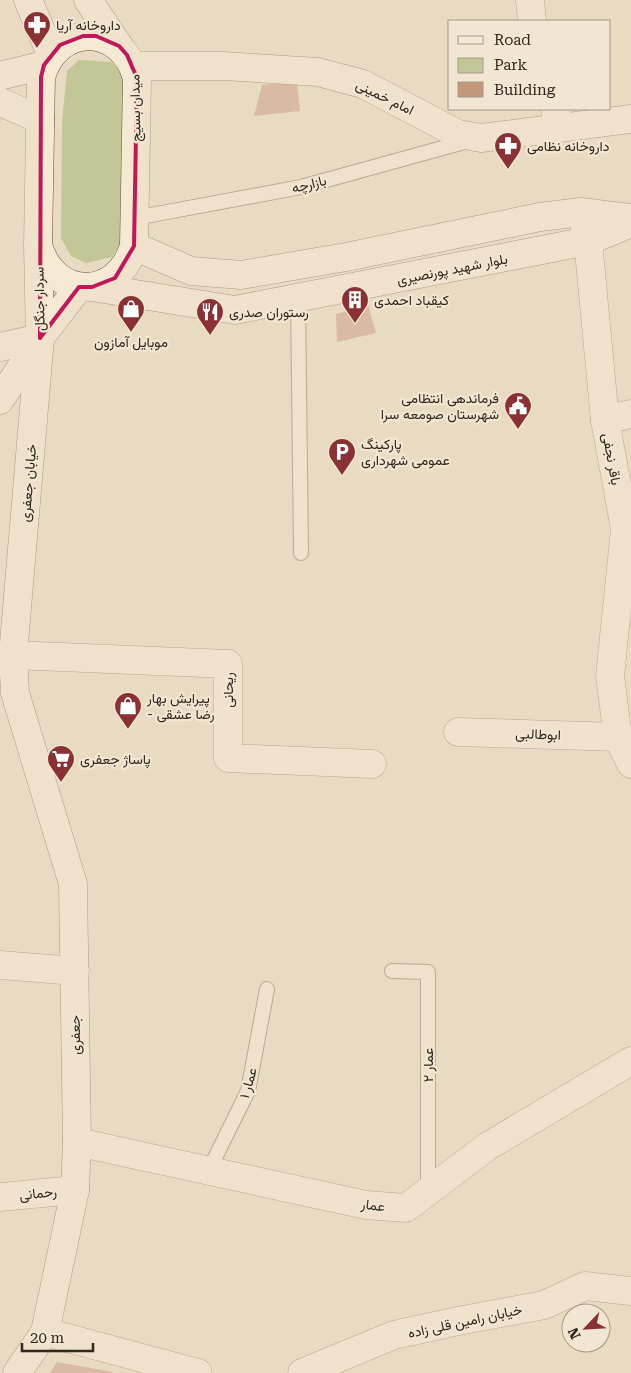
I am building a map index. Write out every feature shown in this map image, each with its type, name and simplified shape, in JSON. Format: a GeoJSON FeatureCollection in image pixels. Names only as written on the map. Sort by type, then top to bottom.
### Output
{"type":"FeatureCollection","features":[{"type":"Feature","properties":{"kind":"main road"},"geometry":{"type":"LineString","coordinates":[[0,347],[40,338],[86,287],[56,277],[41,258],[38,245],[41,77],[48,59],[28,0]]}},
{"type":"Feature","properties":{"kind":"main road"},"geometry":{"type":"LineString","coordinates":[[88,0],[126,56]]}},
{"type":"Feature","properties":{"kind":"main road"},"geometry":{"type":"LineString","coordinates":[[530,0],[532,20]]}},
{"type":"Feature","properties":{"kind":"main road"},"geometry":{"type":"LineString","coordinates":[[0,76],[48,59],[71,39],[83,36],[102,38],[126,56]]}},
{"type":"Feature","properties":{"kind":"main road","name":"امام خمینی"},"geometry":{"type":"LineString","coordinates":[[126,56],[223,66],[318,72],[363,84],[458,134],[481,138],[557,118],[631,119]]}},
{"type":"Feature","properties":{"kind":"main road","name":"میدان بسیج"},"geometry":{"type":"LineString","coordinates":[[86,287],[115,278],[131,258],[134,246],[137,78],[126,56]]}},
{"type":"Feature","properties":{"kind":"main road"},"geometry":{"type":"LineString","coordinates":[[0,102],[40,118]]}},
{"type":"Feature","properties":{"kind":"main road"},"geometry":{"type":"LineString","coordinates":[[134,246],[191,271],[241,275],[346,257],[540,217],[581,212],[631,218]]}},
{"type":"Feature","properties":{"kind":"main road","name":"باقر نجفی"},"geometry":{"type":"LineString","coordinates":[[581,212],[588,241],[605,420],[625,529],[610,676],[618,737],[631,764]]}},
{"type":"Feature","properties":{"kind":"main road","name":"بلوار شهید پورنصیری"},"geometry":{"type":"LineString","coordinates":[[86,287],[235,310],[588,241],[631,223]]}},
{"type":"Feature","properties":{"kind":"main road","name":"سردار جنگل"},"geometry":{"type":"LineString","coordinates":[[0,400],[40,338],[38,245]]}},
{"type":"Feature","properties":{"kind":"main road","name":"خیابان جعفری"},"geometry":{"type":"LineString","coordinates":[[7,686],[13,655],[40,338]]}},
{"type":"Feature","properties":{"kind":"main road"},"geometry":{"type":"LineString","coordinates":[[605,420],[631,414]]}},
{"type":"Feature","properties":{"kind":"main road","name":"ریحانی"},"geometry":{"type":"LineString","coordinates":[[13,655],[228,664],[228,758],[372,764]]}},
{"type":"Feature","properties":{"kind":"main road","name":"جعفری"},"geometry":{"type":"LineString","coordinates":[[7,686],[73,884],[77,1142],[75,1190],[45,1332],[17,1373]]}},
{"type":"Feature","properties":{"kind":"main road","name":"ابوطالبی"},"geometry":{"type":"LineString","coordinates":[[458,732],[618,737]]}},
{"type":"Feature","properties":{"kind":"main road"},"geometry":{"type":"LineString","coordinates":[[0,965],[74,971]]}},
{"type":"Feature","properties":{"kind":"main road","name":"عمار"},"geometry":{"type":"LineString","coordinates":[[77,1142],[366,1205],[406,1208],[428,1194],[488,1146],[631,1061]]}},
{"type":"Feature","properties":{"kind":"main road","name":"رحمانی"},"geometry":{"type":"LineString","coordinates":[[0,1197],[75,1190]]}},
{"type":"Feature","properties":{"kind":"main road","name":"خیابان رامین قلی زاده"},"geometry":{"type":"LineString","coordinates":[[302,1373],[394,1335],[458,1320],[544,1304],[585,1286],[631,1291]]}},
{"type":"Feature","properties":{"kind":"main road"},"geometry":{"type":"LineString","coordinates":[[45,1332],[198,1373]]}},
{"type":"Feature","properties":{"kind":"lane","name":"بازارچه"},"geometry":{"type":"LineString","coordinates":[[135,218],[301,186],[481,138]]}},
{"type":"Feature","properties":{"kind":"lane"},"geometry":{"type":"LineString","coordinates":[[298,298],[302,553]]}},
{"type":"Feature","properties":{"kind":"lane","name":"عمار ۲"},"geometry":{"type":"LineString","coordinates":[[392,971],[428,972],[428,1194]]}},
{"type":"Feature","properties":{"kind":"lane","name":"عمار ۱"},"geometry":{"type":"LineString","coordinates":[[208,1170],[248,1091],[268,989]]}},
{"type":"Feature","properties":{"kind":"highlighted area"},"geometry":{"type":"Polygon","coordinates":[[[83,36],[96,36],[119,46],[127,55],[137,78],[134,246],[115,278],[92,287],[79,287],[40,338],[41,77],[44,65],[60,45],[83,36]]]}},
{"type":"Feature","properties":{"kind":"green space"},"geometry":{"type":"Polygon","coordinates":[[[79,60],[112,62],[127,80],[124,239],[112,257],[86,263],[71,256],[61,238],[62,121],[67,71],[79,60]]]}},
{"type":"Feature","properties":{"kind":"building"},"geometry":{"type":"Polygon","coordinates":[[[297,82],[300,111],[254,116],[262,85],[297,82]]]}},
{"type":"Feature","properties":{"kind":"building","name":"کیقباد احمدی"},"geometry":{"type":"Polygon","coordinates":[[[368,305],[376,333],[337,342],[336,314],[368,305]]]}},
{"type":"Feature","properties":{"kind":"building"},"geometry":{"type":"Polygon","coordinates":[[[57,1362],[113,1372],[113,1373],[50,1373],[57,1362]]]}},
{"type":"Feature","properties":{"kind":"place","name":"داروخانه آریا"},"geometry":{"type":"Point","coordinates":[37,49]}},
{"type":"Feature","properties":{"kind":"place","name":"داروخانه نظامی"},"geometry":{"type":"Point","coordinates":[508,170]}},
{"type":"Feature","properties":{"kind":"place","name":"کیقباد احمدی"},"geometry":{"type":"Point","coordinates":[355,324]}},
{"type":"Feature","properties":{"kind":"place","name":"موبایل آمازون"},"geometry":{"type":"Point","coordinates":[131,333]}},
{"type":"Feature","properties":{"kind":"place","name":"رستوران صدری"},"geometry":{"type":"Point","coordinates":[210,336]}},
{"type":"Feature","properties":{"kind":"place","name":"فرماندهی انتظامی شهرستان صومعه سرا"},"geometry":{"type":"Point","coordinates":[518,430]}},
{"type":"Feature","properties":{"kind":"place","name":"پارکینگ عمومی شهرداری"},"geometry":{"type":"Point","coordinates":[342,476]}},
{"type":"Feature","properties":{"kind":"place","name":"پیرایش بهار - رضا عشقی"},"geometry":{"type":"Point","coordinates":[128,730]}},
{"type":"Feature","properties":{"kind":"place","name":"پاساژ جعفری"},"geometry":{"type":"Point","coordinates":[61,783]}}]}
